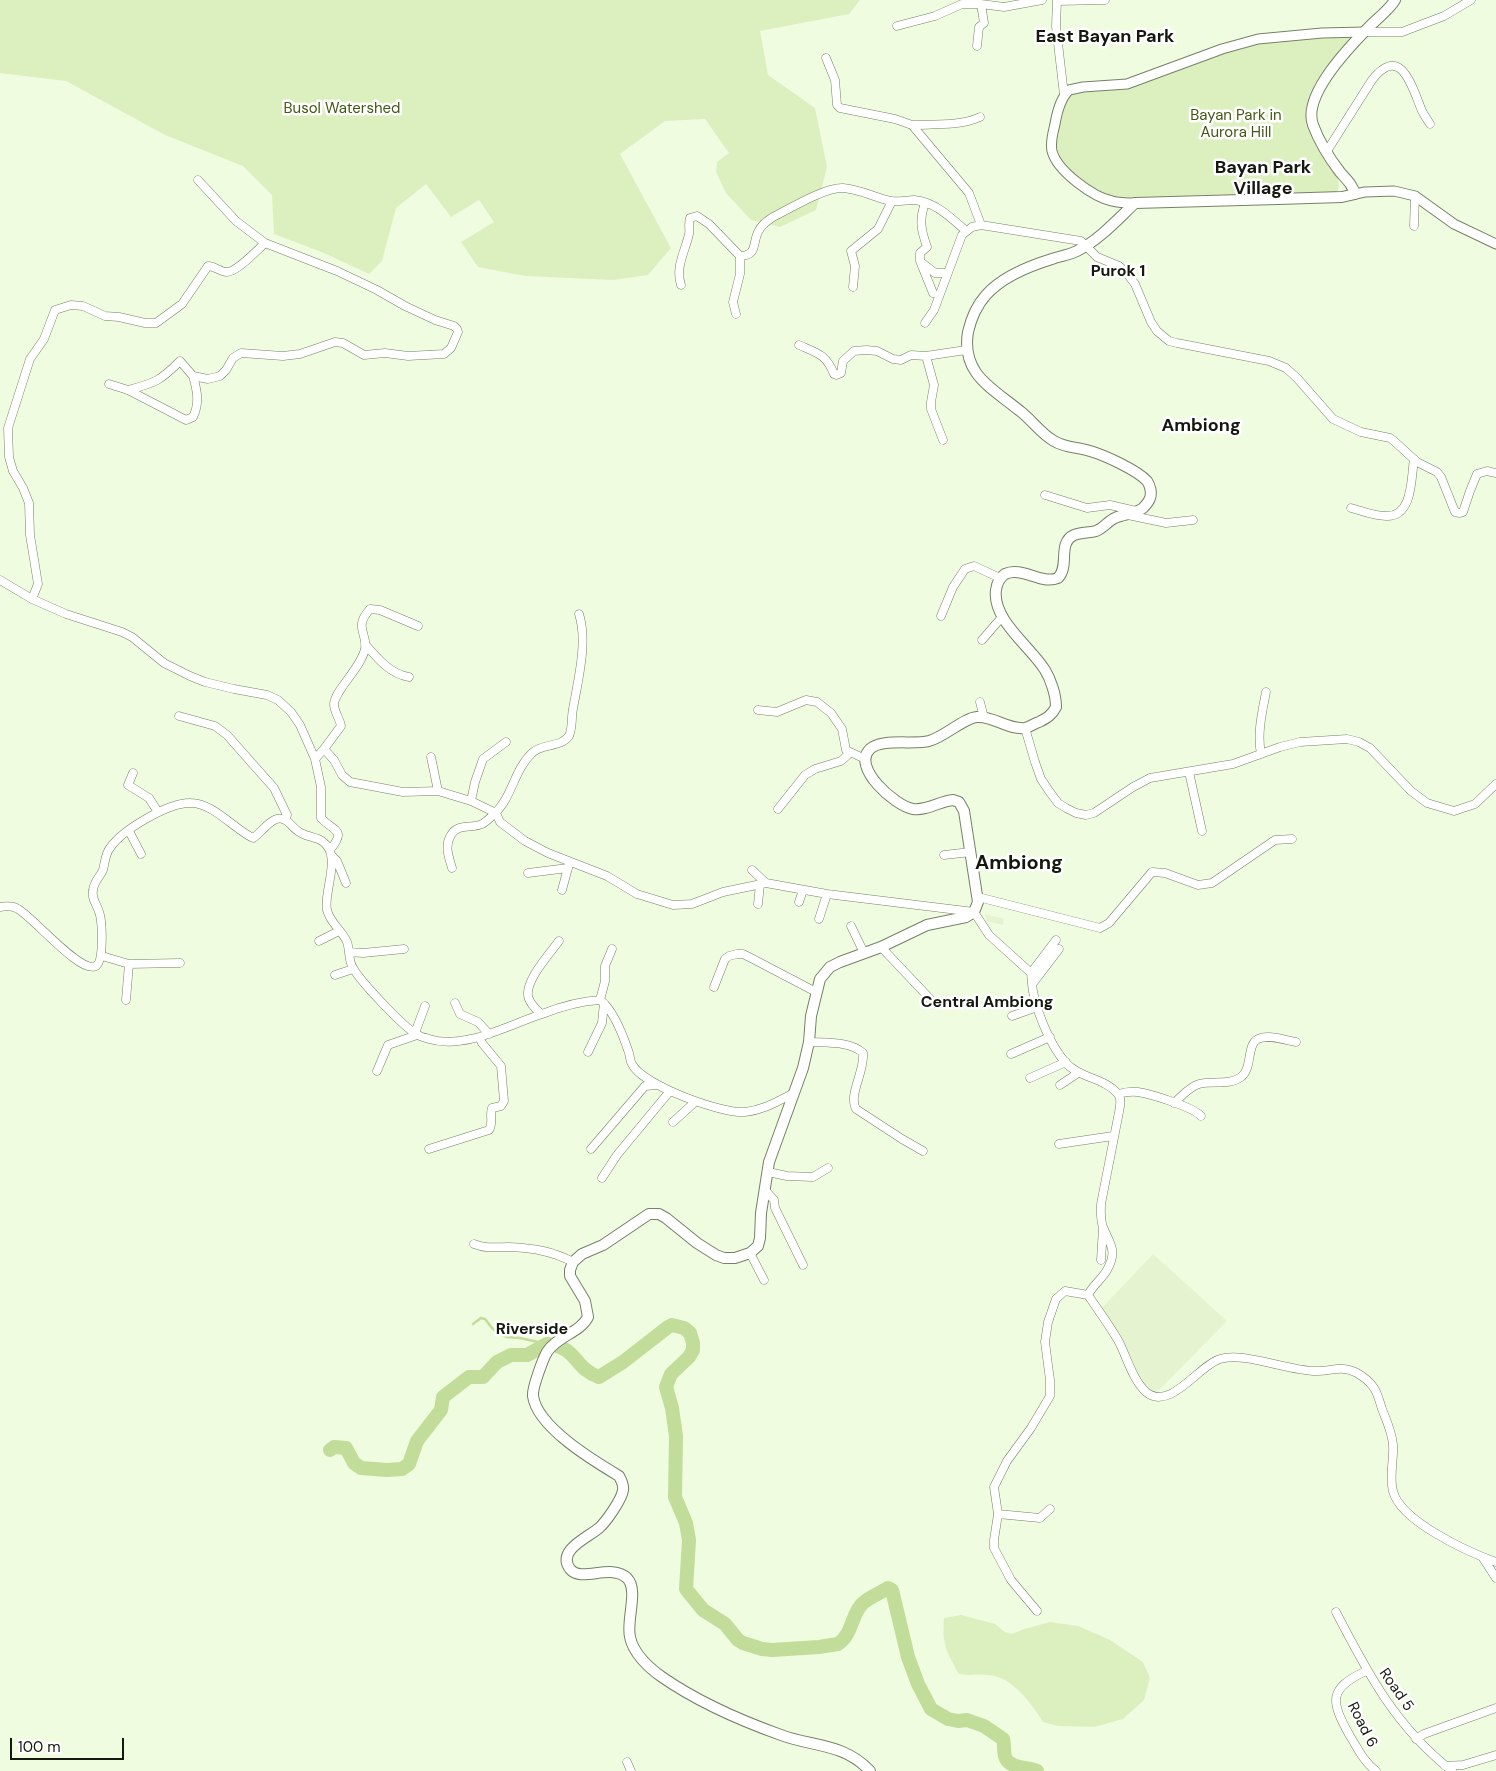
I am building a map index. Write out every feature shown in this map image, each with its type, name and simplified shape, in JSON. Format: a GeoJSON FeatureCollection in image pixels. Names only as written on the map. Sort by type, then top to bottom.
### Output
{"type":"FeatureCollection","features":[{"type":"Feature","properties":{"kind":"main road"},"geometry":{"type":"LineString","coordinates":[[870,1771],[855,1757],[842,1751],[821,1744],[783,1736],[704,1704],[661,1676],[637,1653],[630,1638],[628,1621],[632,1601],[630,1581],[618,1573],[580,1574],[573,1572],[568,1567],[567,1560],[572,1548],[601,1527],[624,1489],[619,1476],[576,1448],[554,1429],[539,1411],[533,1395],[547,1352],[555,1343],[580,1327],[588,1317],[585,1302],[570,1276],[570,1270],[574,1262],[582,1254],[603,1245],[649,1214],[659,1214],[666,1218],[697,1244],[724,1258],[735,1258],[750,1253],[758,1246],[769,1162],[794,1093],[809,1042],[811,1016],[820,979],[830,967],[880,947],[927,924],[966,917],[974,912],[978,902],[964,810],[958,802],[949,801],[920,809],[902,805],[880,786],[870,773],[865,759],[868,752],[876,744],[929,741],[972,718],[984,718],[1004,725],[1025,728],[1047,718],[1054,709],[1056,702],[1046,672],[1000,612],[995,596],[997,583],[1000,578],[1008,573],[1046,580],[1058,578],[1063,572],[1064,549],[1068,540],[1074,535],[1097,530],[1114,518],[1143,508],[1150,498],[1151,492],[1146,480],[1110,459],[1088,450],[1064,446],[1047,437],[1030,419],[981,379],[974,370],[966,350],[969,327],[980,303],[993,288],[1018,272],[1050,259],[1076,252],[1099,236],[1135,203],[1342,197],[1355,194],[1349,180],[1341,172],[1327,151],[1313,126],[1311,117],[1314,99],[1337,63],[1395,0]]}},
{"type":"Feature","properties":{"kind":"main road"},"geometry":{"type":"LineString","coordinates":[[1341,172],[1344,186],[1342,197]]}},
{"type":"Feature","properties":{"kind":"street"},"geometry":{"type":"LineString","coordinates":[[897,26],[935,16],[962,2],[1004,7],[1042,0]]}},
{"type":"Feature","properties":{"kind":"street"},"geometry":{"type":"LineString","coordinates":[[1064,95],[1056,26],[1057,1],[1105,0]]}},
{"type":"Feature","properties":{"kind":"street"},"geometry":{"type":"LineString","coordinates":[[1135,203],[1112,202],[1094,195],[1065,171],[1052,153],[1051,142],[1060,103],[1069,90],[1078,87],[1127,84],[1222,49],[1258,39],[1322,33],[1402,32],[1444,16],[1471,0]]}},
{"type":"Feature","properties":{"kind":"street"},"geometry":{"type":"LineString","coordinates":[[977,46],[979,26],[984,23],[981,4]]}},
{"type":"Feature","properties":{"kind":"street"},"geometry":{"type":"LineString","coordinates":[[826,58],[835,80],[837,105],[840,108],[895,119],[912,125],[974,120],[980,117]]}},
{"type":"Feature","properties":{"kind":"street"},"geometry":{"type":"LineString","coordinates":[[1327,151],[1372,80],[1380,70],[1387,66],[1395,66],[1406,74],[1423,113],[1430,124]]}},
{"type":"Feature","properties":{"kind":"street"},"geometry":{"type":"LineString","coordinates":[[912,125],[969,193],[981,225]]}},
{"type":"Feature","properties":{"kind":"street"},"geometry":{"type":"LineString","coordinates":[[193,376],[208,379],[220,376],[233,358],[241,353],[282,356],[300,354],[335,342],[364,355],[386,353],[408,356],[444,354],[450,348],[458,332],[454,326],[427,316],[337,271],[265,243],[236,221],[198,180]]}},
{"type":"Feature","properties":{"kind":"street"},"geometry":{"type":"LineString","coordinates":[[681,285],[678,278],[679,267],[690,232],[689,222],[692,217],[697,216],[704,220],[740,256],[748,256],[752,251],[756,234],[766,222],[829,190],[842,188],[892,201],[914,200],[925,203],[940,209],[966,231]]}},
{"type":"Feature","properties":{"kind":"street"},"geometry":{"type":"LineString","coordinates":[[1355,194],[1394,191],[1415,196],[1454,224],[1496,244]]}},
{"type":"Feature","properties":{"kind":"street"},"geometry":{"type":"LineString","coordinates":[[1414,226],[1415,196]]}},
{"type":"Feature","properties":{"kind":"street"},"geometry":{"type":"LineString","coordinates":[[853,287],[855,266],[851,251],[878,229],[892,201]]}},
{"type":"Feature","properties":{"kind":"street"},"geometry":{"type":"LineString","coordinates":[[925,203],[921,230],[927,247],[920,253],[920,261],[933,293]]}},
{"type":"Feature","properties":{"kind":"street"},"geometry":{"type":"LineString","coordinates":[[925,323],[934,310],[962,235],[972,227],[981,225],[1081,241],[1097,258],[1119,266],[1126,272],[1135,284],[1151,322],[1163,337],[1177,343],[1278,363],[1297,378],[1332,419],[1361,432],[1394,440],[1414,460],[1437,472],[1441,477],[1455,512],[1460,514],[1464,510],[1477,474],[1488,471],[1496,473]]}},
{"type":"Feature","properties":{"kind":"street"},"geometry":{"type":"LineString","coordinates":[[32,599],[38,584],[30,535],[29,504],[28,497],[12,471],[8,457],[8,428],[30,359],[44,339],[55,310],[71,305],[83,306],[106,316],[145,323],[156,323],[182,304],[208,266],[225,272],[231,272],[265,243]]}},
{"type":"Feature","properties":{"kind":"street"},"geometry":{"type":"LineString","coordinates":[[736,314],[733,302],[740,274],[740,256]]}},
{"type":"Feature","properties":{"kind":"street"},"geometry":{"type":"LineString","coordinates":[[920,261],[935,273],[944,273]]}},
{"type":"Feature","properties":{"kind":"street"},"geometry":{"type":"LineString","coordinates":[[799,345],[828,360],[836,375],[840,374],[843,361],[854,352],[877,351],[893,359],[900,360],[911,355],[926,356],[966,350]]}},
{"type":"Feature","properties":{"kind":"street"},"geometry":{"type":"LineString","coordinates":[[926,356],[934,385],[931,409],[943,440]]}},
{"type":"Feature","properties":{"kind":"street"},"geometry":{"type":"LineString","coordinates":[[109,384],[128,390],[170,410],[181,418],[189,420],[195,414],[198,392],[193,376],[180,361],[164,377],[150,384],[128,390]]}},
{"type":"Feature","properties":{"kind":"street"},"geometry":{"type":"LineString","coordinates":[[1351,508],[1384,516],[1394,516],[1403,509],[1409,498],[1414,460]]}},
{"type":"Feature","properties":{"kind":"street"},"geometry":{"type":"LineString","coordinates":[[1045,495],[1087,508],[1110,505],[1136,511]]}},
{"type":"Feature","properties":{"kind":"street"},"geometry":{"type":"LineString","coordinates":[[1124,514],[1166,523],[1193,520]]}},
{"type":"Feature","properties":{"kind":"street"},"geometry":{"type":"LineString","coordinates":[[941,616],[953,587],[965,569],[974,566],[1000,578]]}},
{"type":"Feature","properties":{"kind":"street"},"geometry":{"type":"LineString","coordinates":[[0,580],[32,599],[66,614],[132,637],[164,663],[190,676],[234,689],[267,695],[278,700],[291,712],[300,725],[315,760],[321,787],[321,818],[337,830],[339,835],[330,853],[332,864],[326,901],[327,910],[347,942],[353,969],[377,996],[416,1034],[431,1040],[446,1042],[479,1037],[541,1014],[587,1001],[602,1001]]}},
{"type":"Feature","properties":{"kind":"street"},"geometry":{"type":"LineString","coordinates":[[315,760],[341,726],[334,704],[336,697],[364,654],[365,644],[361,630],[364,618],[370,609],[380,610],[418,626]]}},
{"type":"Feature","properties":{"kind":"street"},"geometry":{"type":"LineString","coordinates":[[982,640],[1000,612]]}},
{"type":"Feature","properties":{"kind":"street"},"geometry":{"type":"LineString","coordinates":[[452,868],[447,853],[451,835],[456,829],[482,824],[496,813],[532,752],[539,748],[560,743],[570,736],[583,635],[579,614]]}},
{"type":"Feature","properties":{"kind":"street"},"geometry":{"type":"LineString","coordinates":[[365,644],[386,666],[410,677]]}},
{"type":"Feature","properties":{"kind":"street"},"geometry":{"type":"LineString","coordinates":[[1261,754],[1258,742],[1266,692]]}},
{"type":"Feature","properties":{"kind":"street"},"geometry":{"type":"LineString","coordinates":[[758,710],[777,712],[806,700],[817,702],[831,713],[842,730],[846,750],[865,759]]}},
{"type":"Feature","properties":{"kind":"street"},"geometry":{"type":"LineString","coordinates":[[980,702],[984,718]]}},
{"type":"Feature","properties":{"kind":"street"},"geometry":{"type":"LineString","coordinates":[[179,716],[215,726],[227,735],[274,788],[287,815],[285,820]]}},
{"type":"Feature","properties":{"kind":"street"},"geometry":{"type":"LineString","coordinates":[[1025,728],[1041,779],[1058,803],[1076,813],[1094,813],[1150,778],[1233,764],[1300,742],[1346,739],[1359,742],[1370,748],[1411,791],[1427,803],[1454,811],[1475,804],[1496,784]]}},
{"type":"Feature","properties":{"kind":"street"},"geometry":{"type":"LineString","coordinates":[[471,801],[483,759],[506,742]]}},
{"type":"Feature","properties":{"kind":"street"},"geometry":{"type":"LineString","coordinates":[[324,749],[334,760],[342,775],[350,782],[403,792],[438,791],[471,801],[496,813],[500,822],[524,841],[569,864],[607,876],[637,894],[674,906],[692,904],[723,892],[763,884],[974,912],[989,935],[1031,973],[1033,994],[1050,1038],[1066,1062],[1078,1073],[1108,1086],[1118,1094],[1121,1102],[1101,1204],[1101,1217],[1113,1247],[1113,1258],[1088,1295]]}},
{"type":"Feature","properties":{"kind":"street"},"geometry":{"type":"LineString","coordinates":[[778,809],[805,775],[815,769],[841,762],[850,753]]}},
{"type":"Feature","properties":{"kind":"street"},"geometry":{"type":"LineString","coordinates":[[431,757],[438,791]]}},
{"type":"Feature","properties":{"kind":"street"},"geometry":{"type":"LineString","coordinates":[[1189,772],[1202,831]]}},
{"type":"Feature","properties":{"kind":"street"},"geometry":{"type":"LineString","coordinates":[[132,773],[128,785],[149,798],[158,812]]}},
{"type":"Feature","properties":{"kind":"street"},"geometry":{"type":"LineString","coordinates":[[0,907],[17,908],[65,951],[85,965],[93,967],[98,965],[102,956],[100,914],[93,900],[92,891],[102,871],[109,848],[129,831],[158,812],[172,806],[191,803],[200,805],[224,818],[244,834],[253,838],[270,822],[276,819],[285,820],[297,832],[323,842],[337,861],[346,883]]}},
{"type":"Feature","properties":{"kind":"street"},"geometry":{"type":"LineString","coordinates":[[129,831],[140,854]]}},
{"type":"Feature","properties":{"kind":"street"},"geometry":{"type":"LineString","coordinates":[[978,897],[1100,928],[1109,923],[1152,872],[1165,873],[1198,885],[1212,883],[1276,840],[1292,839]]}},
{"type":"Feature","properties":{"kind":"street"},"geometry":{"type":"LineString","coordinates":[[944,855],[971,852]]}},
{"type":"Feature","properties":{"kind":"street"},"geometry":{"type":"LineString","coordinates":[[528,873],[569,864]]}},
{"type":"Feature","properties":{"kind":"street"},"geometry":{"type":"LineString","coordinates":[[562,890],[569,864]]}},
{"type":"Feature","properties":{"kind":"street"},"geometry":{"type":"LineString","coordinates":[[752,870],[763,884]]}},
{"type":"Feature","properties":{"kind":"street"},"geometry":{"type":"LineString","coordinates":[[758,904],[763,884]]}},
{"type":"Feature","properties":{"kind":"street"},"geometry":{"type":"LineString","coordinates":[[799,902],[803,890]]}},
{"type":"Feature","properties":{"kind":"street"},"geometry":{"type":"LineString","coordinates":[[820,919],[828,894]]}},
{"type":"Feature","properties":{"kind":"street"},"geometry":{"type":"LineString","coordinates":[[851,926],[864,953]]}},
{"type":"Feature","properties":{"kind":"street"},"geometry":{"type":"LineString","coordinates":[[319,941],[339,931]]}},
{"type":"Feature","properties":{"kind":"street"},"geometry":{"type":"LineString","coordinates":[[1031,973],[1056,940]]}},
{"type":"Feature","properties":{"kind":"street"},"geometry":{"type":"LineString","coordinates":[[541,1014],[528,998],[528,989],[533,978],[559,942]]}},
{"type":"Feature","properties":{"kind":"street"},"geometry":{"type":"LineString","coordinates":[[880,947],[934,1003]]}},
{"type":"Feature","properties":{"kind":"street"},"geometry":{"type":"LineString","coordinates":[[349,952],[363,953],[404,948]]}},
{"type":"Feature","properties":{"kind":"street"},"geometry":{"type":"LineString","coordinates":[[588,1052],[602,1023],[605,966],[612,949]]}},
{"type":"Feature","properties":{"kind":"street"},"geometry":{"type":"LineString","coordinates":[[1033,983],[1059,949]]}},
{"type":"Feature","properties":{"kind":"street"},"geometry":{"type":"LineString","coordinates":[[714,987],[725,959],[729,956],[743,954],[816,992]]}},
{"type":"Feature","properties":{"kind":"street"},"geometry":{"type":"LineString","coordinates":[[102,956],[129,964],[180,963]]}},
{"type":"Feature","properties":{"kind":"street"},"geometry":{"type":"LineString","coordinates":[[126,1000],[129,964]]}},
{"type":"Feature","properties":{"kind":"street"},"geometry":{"type":"LineString","coordinates":[[336,975],[353,969]]}},
{"type":"Feature","properties":{"kind":"street"},"geometry":{"type":"LineString","coordinates":[[602,1001],[619,1030],[632,1064],[639,1074],[670,1091],[716,1109],[743,1112],[775,1104],[794,1093]]}},
{"type":"Feature","properties":{"kind":"street"},"geometry":{"type":"LineString","coordinates":[[455,1003],[460,1014],[478,1022],[489,1034]]}},
{"type":"Feature","properties":{"kind":"street"},"geometry":{"type":"LineString","coordinates":[[416,1034],[425,1006]]}},
{"type":"Feature","properties":{"kind":"street"},"geometry":{"type":"LineString","coordinates":[[1012,1016],[1038,1007]]}},
{"type":"Feature","properties":{"kind":"street"},"geometry":{"type":"LineString","coordinates":[[377,1071],[388,1044],[416,1034]]}},
{"type":"Feature","properties":{"kind":"street"},"geometry":{"type":"LineString","coordinates":[[429,1149],[489,1130],[493,1121],[492,1108],[502,1106],[504,1101],[501,1066],[479,1037]]}},
{"type":"Feature","properties":{"kind":"street"},"geometry":{"type":"LineString","coordinates":[[1011,1054],[1050,1038]]}},
{"type":"Feature","properties":{"kind":"street"},"geometry":{"type":"LineString","coordinates":[[1174,1103],[1189,1088],[1198,1084],[1234,1081],[1240,1078],[1248,1066],[1254,1041],[1260,1038],[1296,1042]]}},
{"type":"Feature","properties":{"kind":"street"},"geometry":{"type":"LineString","coordinates":[[809,1042],[845,1045],[858,1049],[863,1053],[863,1068],[853,1098],[853,1104],[856,1109],[902,1140],[923,1151]]}},
{"type":"Feature","properties":{"kind":"street"},"geometry":{"type":"LineString","coordinates":[[1030,1078],[1066,1062]]}},
{"type":"Feature","properties":{"kind":"street"},"geometry":{"type":"LineString","coordinates":[[1060,1085],[1078,1073]]}},
{"type":"Feature","properties":{"kind":"street"},"geometry":{"type":"LineString","coordinates":[[591,1149],[644,1086],[660,1085]]}},
{"type":"Feature","properties":{"kind":"street"},"geometry":{"type":"LineString","coordinates":[[602,1178],[617,1155],[670,1091]]}},
{"type":"Feature","properties":{"kind":"street"},"geometry":{"type":"LineString","coordinates":[[1118,1094],[1139,1092],[1193,1109],[1201,1116]]}},
{"type":"Feature","properties":{"kind":"street"},"geometry":{"type":"LineString","coordinates":[[673,1122],[695,1102]]}},
{"type":"Feature","properties":{"kind":"street"},"geometry":{"type":"LineString","coordinates":[[1059,1144],[1114,1136]]}},
{"type":"Feature","properties":{"kind":"street"},"geometry":{"type":"LineString","coordinates":[[768,1172],[787,1176],[813,1177],[828,1168]]}},
{"type":"Feature","properties":{"kind":"street"},"geometry":{"type":"LineString","coordinates":[[765,1190],[774,1200],[775,1208],[803,1265]]}},
{"type":"Feature","properties":{"kind":"street"},"geometry":{"type":"LineString","coordinates":[[1101,1260],[1103,1226]]}},
{"type":"Feature","properties":{"kind":"street"},"geometry":{"type":"LineString","coordinates":[[474,1244],[489,1249],[510,1248],[550,1251],[574,1262]]}},
{"type":"Feature","properties":{"kind":"street"},"geometry":{"type":"LineString","coordinates":[[750,1253],[764,1280]]}},
{"type":"Feature","properties":{"kind":"street"},"geometry":{"type":"LineString","coordinates":[[1037,1611],[1011,1580],[994,1548],[998,1514],[994,1487],[1007,1461],[1031,1428],[1050,1396],[1045,1342],[1048,1322],[1056,1299],[1065,1291],[1088,1295],[1118,1341],[1139,1383],[1153,1396],[1162,1397],[1178,1391],[1203,1368],[1211,1362],[1222,1358],[1236,1358],[1304,1370],[1317,1371],[1340,1368],[1358,1374],[1368,1381],[1375,1390],[1390,1426],[1393,1445],[1393,1490],[1398,1502],[1408,1514],[1434,1533],[1483,1558],[1496,1562]]}},
{"type":"Feature","properties":{"kind":"street"},"geometry":{"type":"LineString","coordinates":[[998,1514],[1040,1518],[1050,1509]]}},
{"type":"Feature","properties":{"kind":"street"},"geometry":{"type":"LineString","coordinates":[[1483,1558],[1496,1578]]}},
{"type":"Feature","properties":{"kind":"street","name":"Road 5"},"geometry":{"type":"LineString","coordinates":[[1336,1612],[1366,1671],[1400,1720],[1416,1739],[1452,1771]]}},
{"type":"Feature","properties":{"kind":"street","name":"Road 6"},"geometry":{"type":"LineString","coordinates":[[1366,1671],[1344,1684],[1338,1692],[1335,1702],[1338,1715],[1363,1758],[1376,1771]]}},
{"type":"Feature","properties":{"kind":"street"},"geometry":{"type":"LineString","coordinates":[[1416,1739],[1424,1734],[1496,1708]]}},
{"type":"Feature","properties":{"kind":"street"},"geometry":{"type":"LineString","coordinates":[[1445,1766],[1463,1765],[1496,1755]]}},
{"type":"Feature","properties":{"kind":"street"},"geometry":{"type":"LineString","coordinates":[[627,1762],[631,1771]]}},
{"type":"Feature","properties":{"kind":"shaded area"},"geometry":{"type":"Polygon","coordinates":[[[985,914],[1004,919],[1003,925],[987,921],[985,914]]]}},
{"type":"Feature","properties":{"kind":"shaded area"},"geometry":{"type":"Polygon","coordinates":[[[1153,1254],[1227,1321],[1155,1394],[1137,1379],[1101,1309],[1153,1254]]]}},
{"type":"Feature","properties":{"kind":"green space","name":"Busol Watershed"},"geometry":{"type":"Polygon","coordinates":[[[0,0],[860,0],[849,14],[760,31],[768,75],[815,108],[827,167],[816,210],[780,227],[751,220],[726,193],[716,172],[717,162],[729,153],[705,119],[665,121],[620,154],[671,248],[648,275],[613,280],[525,276],[478,267],[461,242],[494,222],[479,200],[451,217],[426,184],[396,208],[382,261],[369,274],[324,253],[274,234],[272,195],[243,166],[165,135],[66,81],[0,73],[0,0]]]}},
{"type":"Feature","properties":{"kind":"green space","name":"Bayan Park in Aurora Hill"},"geometry":{"type":"Polygon","coordinates":[[[1355,36],[1311,97],[1307,112],[1309,126],[1338,178],[1339,187],[1336,195],[1135,199],[1112,197],[1094,189],[1076,176],[1068,168],[1058,150],[1056,141],[1058,122],[1066,102],[1073,93],[1128,89],[1222,53],[1259,44],[1323,37],[1355,36]]]}},
{"type":"Feature","properties":{"kind":"green space"},"geometry":{"type":"Polygon","coordinates":[[[961,1615],[995,1624],[1005,1632],[1012,1634],[1050,1622],[1078,1626],[1110,1640],[1143,1662],[1150,1678],[1144,1700],[1123,1719],[1094,1727],[1058,1726],[1043,1722],[1027,1699],[1005,1680],[987,1675],[959,1674],[944,1641],[944,1618],[961,1615]]]}},
{"type":"Feature","properties":{"kind":"waterway"},"geometry":{"type":"LineString","coordinates":[[473,1324],[481,1318],[485,1319],[492,1328],[507,1337],[547,1344]]}},
{"type":"Feature","properties":{"kind":"waterway"},"geometry":{"type":"LineString","coordinates":[[330,1450],[334,1447],[346,1448],[354,1463],[361,1468],[402,1469],[409,1464],[417,1441],[441,1410],[443,1397],[469,1377],[483,1377],[497,1362],[511,1355],[527,1355],[547,1344],[565,1349],[585,1369],[599,1377],[623,1362],[668,1327],[672,1325],[684,1328],[690,1333],[693,1350],[689,1357],[671,1374],[666,1387],[672,1408],[676,1436],[675,1497],[686,1523],[689,1540],[686,1589],[703,1610],[725,1624],[738,1640],[762,1649],[772,1650],[838,1644],[847,1635],[856,1613],[863,1603],[888,1588],[892,1590],[908,1657],[918,1684],[931,1709],[948,1719],[967,1720],[984,1726],[1003,1739],[1005,1757],[1012,1765],[1037,1771]]}},
{"type":"Feature","properties":{"kind":"district","name":"East Bayan Park"},"geometry":{"type":"Point","coordinates":[1105,37]}},
{"type":"Feature","properties":{"kind":"district","name":"Bayan Park Village"},"geometry":{"type":"Point","coordinates":[1263,178]}},
{"type":"Feature","properties":{"kind":"district","name":"Purok 1"},"geometry":{"type":"Point","coordinates":[1118,272]}},
{"type":"Feature","properties":{"kind":"district","name":"Ambiong"},"geometry":{"type":"Point","coordinates":[1201,426]}},
{"type":"Feature","properties":{"kind":"district","name":"Ambiong"},"geometry":{"type":"Point","coordinates":[1019,864]}},
{"type":"Feature","properties":{"kind":"district","name":"Central Ambiong"},"geometry":{"type":"Point","coordinates":[987,1003]}},
{"type":"Feature","properties":{"kind":"district","name":"Riverside"},"geometry":{"type":"Point","coordinates":[532,1330]}}]}
